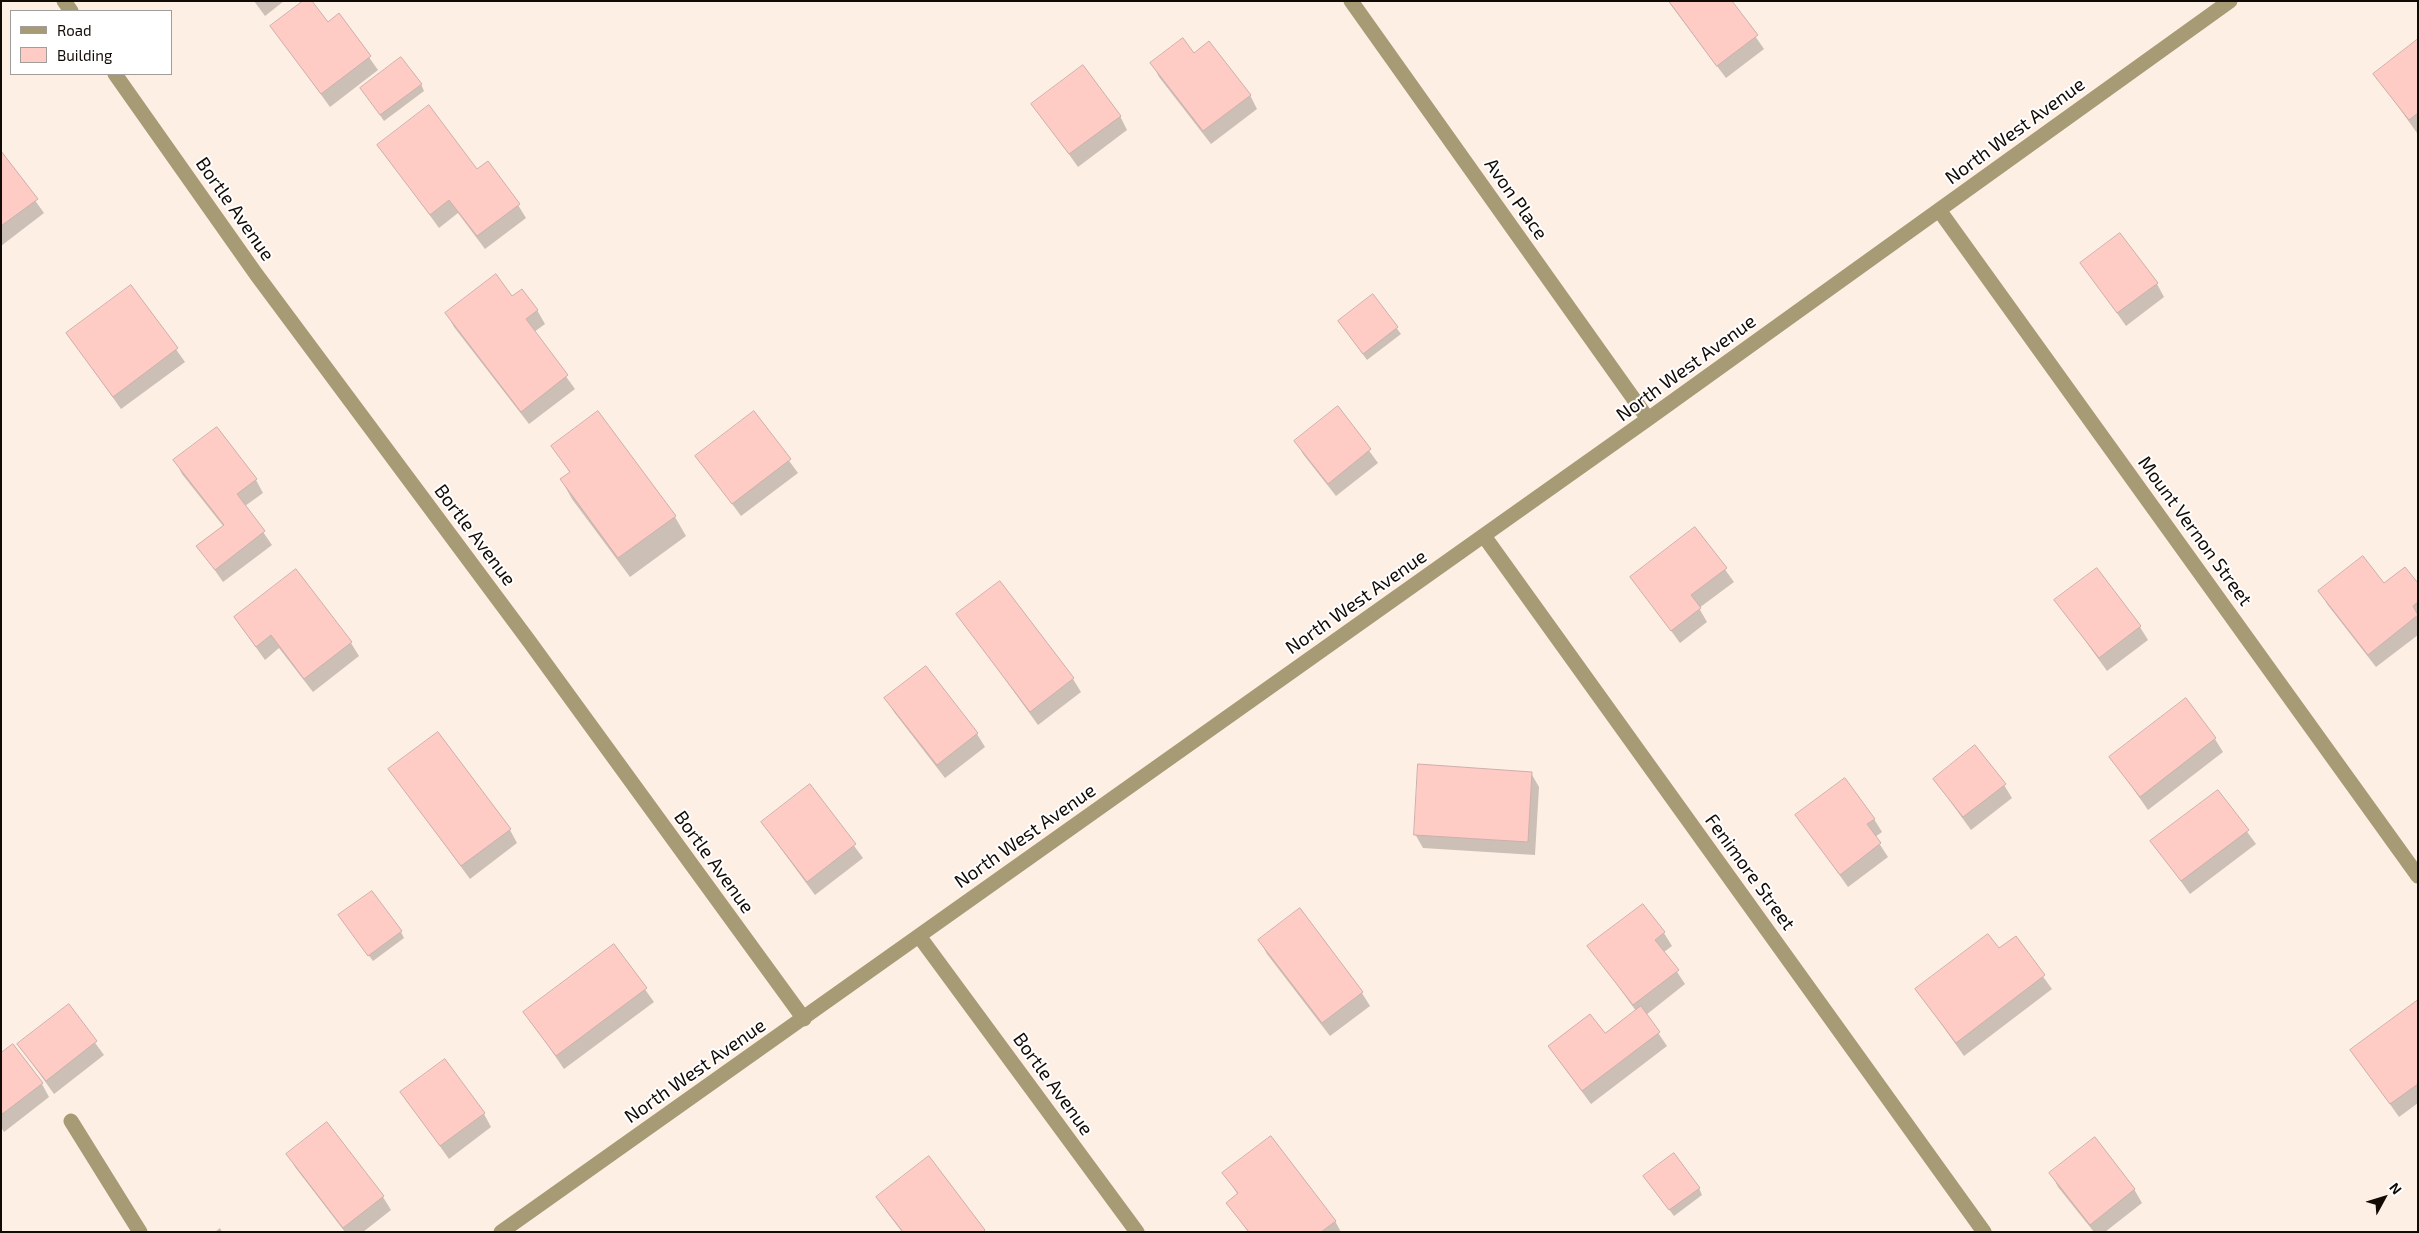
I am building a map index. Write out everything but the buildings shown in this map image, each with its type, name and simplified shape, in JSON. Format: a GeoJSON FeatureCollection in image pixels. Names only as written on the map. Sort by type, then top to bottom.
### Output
{"type":"FeatureCollection","features":[{"type":"Feature","properties":{"kind":"street","name":"Avon Place"},"geometry":{"type":"LineString","coordinates":[[1352,1],[1648,419]]}},
{"type":"Feature","properties":{"kind":"street","name":"North West Avenue"},"geometry":{"type":"LineString","coordinates":[[501,1232],[1484,536],[2230,1]]}},
{"type":"Feature","properties":{"kind":"street","name":"Bortle Avenue"},"geometry":{"type":"LineString","coordinates":[[116,75],[256,274],[523,633],[804,1019]]}},
{"type":"Feature","properties":{"kind":"street","name":"Mount Vernon Street"},"geometry":{"type":"LineString","coordinates":[[1939,210],[2418,876]]}},
{"type":"Feature","properties":{"kind":"street","name":"Fenimore Street"},"geometry":{"type":"LineString","coordinates":[[1484,536],[1984,1232]]}},
{"type":"Feature","properties":{"kind":"street","name":"Bortle Avenue"},"geometry":{"type":"LineString","coordinates":[[919,936],[1138,1232]]}},
{"type":"Feature","properties":{"kind":"street"},"geometry":{"type":"LineString","coordinates":[[71,1121],[140,1232]]}}]}
